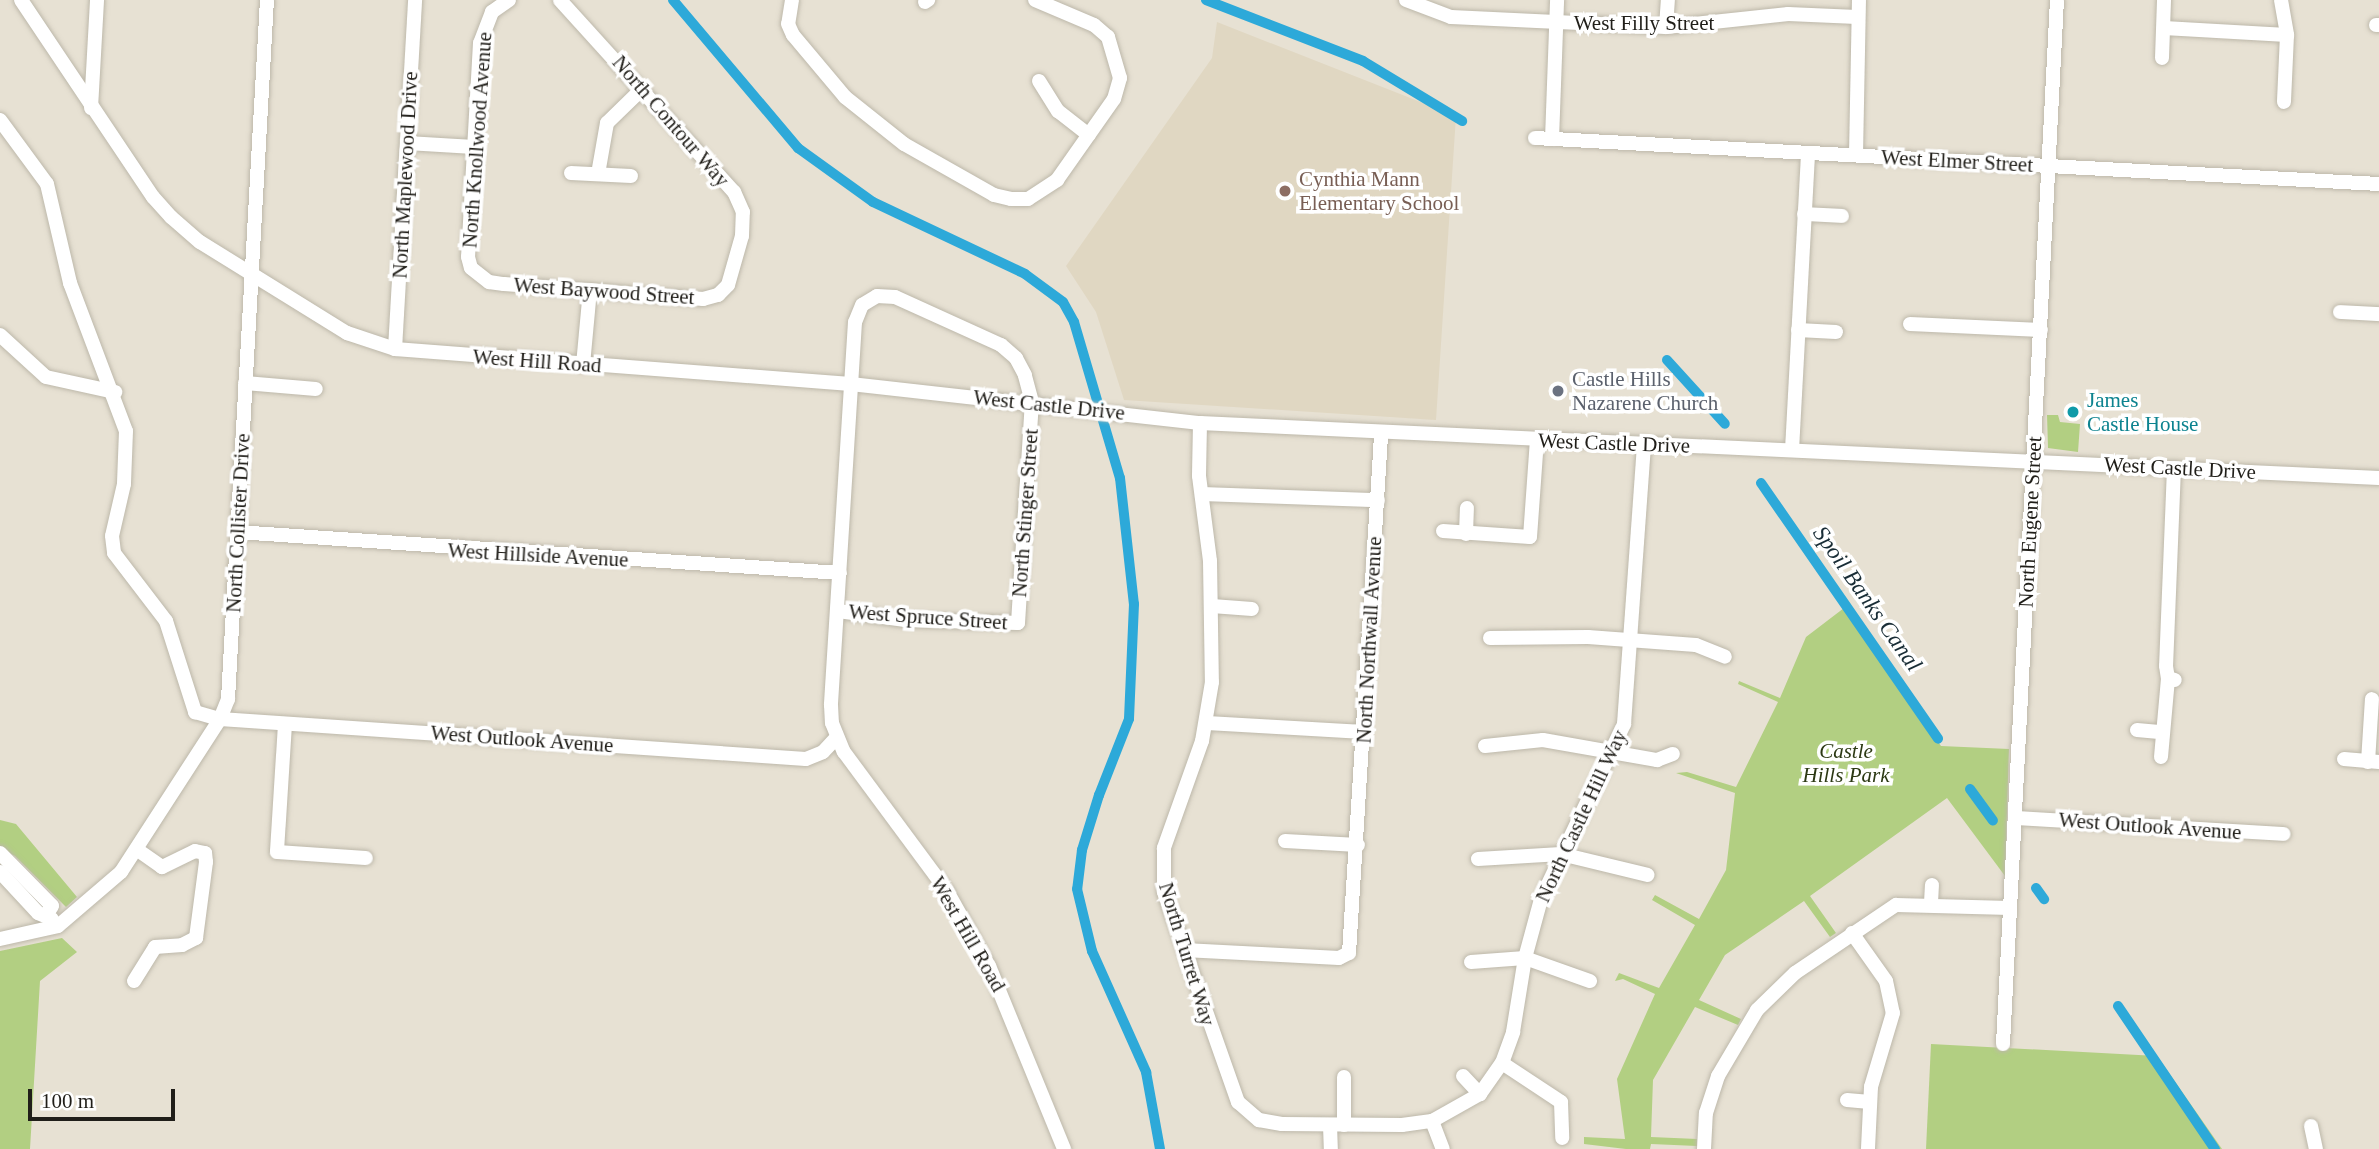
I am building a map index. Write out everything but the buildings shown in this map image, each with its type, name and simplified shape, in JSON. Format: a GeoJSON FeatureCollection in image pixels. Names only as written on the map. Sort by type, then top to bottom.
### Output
{"type":"FeatureCollection","features":[{"type":"Feature","properties":{"kind":"street","name":"West Hill Road"},"geometry":{"type":"LineString","coordinates":[[21,0],[91,108],[171,217],[200,242],[347,332],[395,349],[851,384],[831,705],[836,738],[947,891],[967,927],[1005,999],[1064,1149]]}},
{"type":"Feature","properties":{"kind":"street"},"geometry":{"type":"LineString","coordinates":[[91,108],[97,0]]}},
{"type":"Feature","properties":{"kind":"street","name":"North Collister Drive"},"geometry":{"type":"LineString","coordinates":[[0,939],[58,926],[121,872],[138,850],[175,783],[220,719],[228,699],[267,0]]}},
{"type":"Feature","properties":{"kind":"street","name":"North Maplewood Drive"},"geometry":{"type":"LineString","coordinates":[[395,349],[415,0]]}},
{"type":"Feature","properties":{"kind":"street","name":"North Knollwood Avenue"},"geometry":{"type":"LineString","coordinates":[[489,282],[471,268],[468,257],[481,32],[492,12],[509,0]]}},
{"type":"Feature","properties":{"kind":"street","name":"North Contour Way"},"geometry":{"type":"LineString","coordinates":[[560,0],[734,192],[743,212],[742,236],[729,285],[718,295]]}},
{"type":"Feature","properties":{"kind":"street"},"geometry":{"type":"LineString","coordinates":[[792,0],[788,24],[845,97],[904,144],[994,195],[1028,199],[1057,180],[1114,99],[1119,78],[1116,55],[1108,37],[1094,25],[1035,0]]}},
{"type":"Feature","properties":{"kind":"street","name":"West Filly Street"},"geometry":{"type":"LineString","coordinates":[[1406,0],[1451,17],[1556,23],[1666,27],[1788,13],[1857,17]]}},
{"type":"Feature","properties":{"kind":"street"},"geometry":{"type":"LineString","coordinates":[[1552,139],[1557,0]]}},
{"type":"Feature","properties":{"kind":"street"},"geometry":{"type":"LineString","coordinates":[[1666,27],[1668,0]]}},
{"type":"Feature","properties":{"kind":"street"},"geometry":{"type":"LineString","coordinates":[[1856,156],[1858,0]]}},
{"type":"Feature","properties":{"kind":"street","name":"North Eugene Street"},"geometry":{"type":"LineString","coordinates":[[2003,1044],[2057,0]]}},
{"type":"Feature","properties":{"kind":"street"},"geometry":{"type":"LineString","coordinates":[[2162,58],[2164,0]]}},
{"type":"Feature","properties":{"kind":"street"},"geometry":{"type":"LineString","coordinates":[[2281,0],[2287,35],[2284,102]]}},
{"type":"Feature","properties":{"kind":"street"},"geometry":{"type":"LineString","coordinates":[[2164,28],[2287,35]]}},
{"type":"Feature","properties":{"kind":"street"},"geometry":{"type":"LineString","coordinates":[[1039,81],[1058,111],[1089,135]]}},
{"type":"Feature","properties":{"kind":"street"},"geometry":{"type":"LineString","coordinates":[[598,174],[607,123],[643,89]]}},
{"type":"Feature","properties":{"kind":"street"},"geometry":{"type":"LineString","coordinates":[[0,120],[47,184],[70,283],[115,392],[126,431],[127,457],[112,536],[114,553],[166,621],[189,702],[195,712],[220,719]]}},
{"type":"Feature","properties":{"kind":"street","name":"West Elmer Street"},"geometry":{"type":"LineString","coordinates":[[1535,138],[2379,184]]}},
{"type":"Feature","properties":{"kind":"street"},"geometry":{"type":"LineString","coordinates":[[407,143],[474,147]]}},
{"type":"Feature","properties":{"kind":"street"},"geometry":{"type":"LineString","coordinates":[[1792,450],[1808,153]]}},
{"type":"Feature","properties":{"kind":"street"},"geometry":{"type":"LineString","coordinates":[[570,173],[631,176]]}},
{"type":"Feature","properties":{"kind":"street"},"geometry":{"type":"LineString","coordinates":[[1804,214],[1842,216]]}},
{"type":"Feature","properties":{"kind":"street","name":"West Baywood Street"},"geometry":{"type":"LineString","coordinates":[[489,282],[704,299],[718,295]]}},
{"type":"Feature","properties":{"kind":"street"},"geometry":{"type":"LineString","coordinates":[[583,365],[590,290]]}},
{"type":"Feature","properties":{"kind":"street"},"geometry":{"type":"LineString","coordinates":[[851,384],[855,322],[862,305],[877,296],[895,297],[1001,345],[1016,358],[1025,375],[1032,402]]}},
{"type":"Feature","properties":{"kind":"street"},"geometry":{"type":"LineString","coordinates":[[2340,312],[2379,314]]}},
{"type":"Feature","properties":{"kind":"street"},"geometry":{"type":"LineString","coordinates":[[1910,324],[2040,330]]}},
{"type":"Feature","properties":{"kind":"street"},"geometry":{"type":"LineString","coordinates":[[1798,330],[1836,332]]}},
{"type":"Feature","properties":{"kind":"street"},"geometry":{"type":"LineString","coordinates":[[0,335],[46,377],[115,392]]}},
{"type":"Feature","properties":{"kind":"street"},"geometry":{"type":"LineString","coordinates":[[245,383],[316,389]]}},
{"type":"Feature","properties":{"kind":"street","name":"West Castle Drive"},"geometry":{"type":"LineString","coordinates":[[851,384],[1114,411],[1200,423],[1381,435],[1644,443],[2379,478]]}},
{"type":"Feature","properties":{"kind":"street","name":"North Stinger Street"},"geometry":{"type":"LineString","coordinates":[[1018,623],[1032,402]]}},
{"type":"Feature","properties":{"kind":"street","name":"North Turret Way"},"geometry":{"type":"LineString","coordinates":[[1200,423],[1202,494],[1212,606],[1208,723],[1161,867],[1164,892],[1230,1087],[1243,1110],[1259,1120],[1337,1125],[1432,1121]]}},
{"type":"Feature","properties":{"kind":"street","name":"North Northwall Avenue"},"geometry":{"type":"LineString","coordinates":[[1184,950],[1339,958],[1349,953],[1358,845],[1381,435]]}},
{"type":"Feature","properties":{"kind":"street"},"geometry":{"type":"LineString","coordinates":[[1443,531],[1530,537],[1537,440]]}},
{"type":"Feature","properties":{"kind":"street","name":"North Castle Hill Way"},"geometry":{"type":"LineString","coordinates":[[1432,1121],[1480,1094],[1502,1063],[1513,1032],[1525,958],[1541,899],[1614,751],[1629,698],[1644,443]]}},
{"type":"Feature","properties":{"kind":"street"},"geometry":{"type":"LineString","coordinates":[[2161,757],[2162,732],[2172,679],[2174,468]]}},
{"type":"Feature","properties":{"kind":"street"},"geometry":{"type":"LineString","coordinates":[[1202,494],[1378,500]]}},
{"type":"Feature","properties":{"kind":"street"},"geometry":{"type":"LineString","coordinates":[[1466,534],[1467,508]]}},
{"type":"Feature","properties":{"kind":"street","name":"West Hillside Avenue"},"geometry":{"type":"LineString","coordinates":[[237,532],[840,573]]}},
{"type":"Feature","properties":{"kind":"street"},"geometry":{"type":"LineString","coordinates":[[1212,606],[1252,608]]}},
{"type":"Feature","properties":{"kind":"street","name":"West Spruce Street"},"geometry":{"type":"LineString","coordinates":[[838,611],[905,620],[1018,623]]}},
{"type":"Feature","properties":{"kind":"street"},"geometry":{"type":"LineString","coordinates":[[1490,638],[1542,636],[1696,645],[1725,657]]}},
{"type":"Feature","properties":{"kind":"street"},"geometry":{"type":"LineString","coordinates":[[2344,759],[2374,762],[2372,699]]}},
{"type":"Feature","properties":{"kind":"street","name":"West Outlook Avenue"},"geometry":{"type":"LineString","coordinates":[[220,719],[806,759],[823,752],[836,738]]}},
{"type":"Feature","properties":{"kind":"street"},"geometry":{"type":"LineString","coordinates":[[1208,723],[1364,732]]}},
{"type":"Feature","properties":{"kind":"street"},"geometry":{"type":"LineString","coordinates":[[285,724],[277,852],[366,858]]}},
{"type":"Feature","properties":{"kind":"street"},"geometry":{"type":"LineString","coordinates":[[2137,730],[2162,732]]}},
{"type":"Feature","properties":{"kind":"street"},"geometry":{"type":"LineString","coordinates":[[1485,746],[1543,740],[1657,761],[1673,754]]}},
{"type":"Feature","properties":{"kind":"street","name":"West Outlook Avenue"},"geometry":{"type":"LineString","coordinates":[[2015,818],[2284,834]]}},
{"type":"Feature","properties":{"kind":"street"},"geometry":{"type":"LineString","coordinates":[[1286,841],[1358,845]]}},
{"type":"Feature","properties":{"kind":"street"},"geometry":{"type":"LineString","coordinates":[[134,981],[155,947],[182,945],[196,938],[206,862],[205,853],[195,851],[162,867],[138,850]]}},
{"type":"Feature","properties":{"kind":"street"},"geometry":{"type":"LineString","coordinates":[[0,853],[52,906],[47,914]]}},
{"type":"Feature","properties":{"kind":"street"},"geometry":{"type":"LineString","coordinates":[[1478,859],[1561,854],[1648,875]]}},
{"type":"Feature","properties":{"kind":"street"},"geometry":{"type":"LineString","coordinates":[[0,872],[38,913],[47,914],[58,926]]}},
{"type":"Feature","properties":{"kind":"street"},"geometry":{"type":"LineString","coordinates":[[1931,904],[1932,885]]}},
{"type":"Feature","properties":{"kind":"street"},"geometry":{"type":"LineString","coordinates":[[1704,1149],[1709,1098],[1757,1010],[1779,985],[1896,905],[2010,908]]}},
{"type":"Feature","properties":{"kind":"street"},"geometry":{"type":"LineString","coordinates":[[1852,933],[1885,981],[1892,1004],[1870,1102],[1868,1149]]}},
{"type":"Feature","properties":{"kind":"street"},"geometry":{"type":"LineString","coordinates":[[1471,962],[1525,958],[1590,981]]}},
{"type":"Feature","properties":{"kind":"street"},"geometry":{"type":"LineString","coordinates":[[1502,1063],[1561,1102],[1562,1138]]}},
{"type":"Feature","properties":{"kind":"street"},"geometry":{"type":"LineString","coordinates":[[1463,1076],[1480,1094]]}},
{"type":"Feature","properties":{"kind":"street"},"geometry":{"type":"LineString","coordinates":[[1331,1149],[1344,1077]]}},
{"type":"Feature","properties":{"kind":"street"},"geometry":{"type":"LineString","coordinates":[[1847,1100],[1870,1102]]}},
{"type":"Feature","properties":{"kind":"street"},"geometry":{"type":"LineString","coordinates":[[1432,1121],[1443,1149]]}},
{"type":"Feature","properties":{"kind":"street"},"geometry":{"type":"LineString","coordinates":[[2311,1126],[2316,1149]]}},
{"type":"Feature","properties":{"kind":"shaded area","name":"Cynthia Mann Elementary School"},"geometry":{"type":"Polygon","coordinates":[[[1217,22],[1456,116],[1436,420],[1124,400],[1096,312],[1066,266],[1212,58],[1217,22]]]}},
{"type":"Feature","properties":{"kind":"green space"},"geometry":{"type":"Polygon","coordinates":[[[2047,415],[2058,415],[2060,422],[2080,424],[2078,452],[2048,448],[2047,415]]]}},
{"type":"Feature","properties":{"kind":"green space","name":"Castle Hills Park"},"geometry":{"type":"Polygon","coordinates":[[[1844,608],[1941,746],[2009,749],[2005,876],[1947,798],[1810,896],[1836,933],[1830,937],[1804,901],[1725,955],[1699,1000],[1741,1019],[1738,1025],[1695,1007],[1653,1080],[1651,1137],[1697,1139],[1697,1146],[1651,1144],[1650,1149],[1626,1149],[1584,1144],[1584,1137],[1625,1139],[1617,1079],[1655,994],[1623,979],[1615,981],[1619,973],[1659,988],[1695,925],[1652,900],[1655,895],[1699,919],[1726,870],[1735,793],[1676,773],[1687,772],[1736,787],[1778,702],[1738,684],[1739,681],[1780,698],[1806,637],[1844,608]]]}},
{"type":"Feature","properties":{"kind":"green space"},"geometry":{"type":"Polygon","coordinates":[[[0,820],[16,824],[77,897],[66,907],[15,856],[0,848],[0,820]]]}},
{"type":"Feature","properties":{"kind":"green space"},"geometry":{"type":"Polygon","coordinates":[[[62,938],[77,952],[40,981],[30,1149],[0,1149],[0,951],[62,938]]]}},
{"type":"Feature","properties":{"kind":"green space"},"geometry":{"type":"Polygon","coordinates":[[[1931,1044],[2157,1056],[2222,1149],[1926,1149],[1931,1044]]]}},
{"type":"Feature","properties":{"kind":"waterway"},"geometry":{"type":"LineString","coordinates":[[673,0],[798,148],[873,202],[1025,274],[1063,302],[1074,322],[1120,478],[1134,604],[1129,719],[1099,795],[1082,850],[1077,889],[1092,951],[1146,1072],[1160,1149]]}},
{"type":"Feature","properties":{"kind":"waterway","name":"Spoil Banks Canal"},"geometry":{"type":"LineString","coordinates":[[1206,0],[1363,61],[1462,121]]}},
{"type":"Feature","properties":{"kind":"waterway"},"geometry":{"type":"LineString","coordinates":[[1667,360],[1725,424]]}},
{"type":"Feature","properties":{"kind":"waterway","name":"Spoil Banks Canal"},"geometry":{"type":"LineString","coordinates":[[1761,483],[1938,739]]}},
{"type":"Feature","properties":{"kind":"waterway"},"geometry":{"type":"LineString","coordinates":[[1970,789],[1993,821]]}},
{"type":"Feature","properties":{"kind":"waterway","name":"Spoil Banks Canal"},"geometry":{"type":"LineString","coordinates":[[2036,888],[2044,899]]}},
{"type":"Feature","properties":{"kind":"waterway","name":"Spoil Banks Canal"},"geometry":{"type":"LineString","coordinates":[[2118,1006],[2215,1149]]}},
{"type":"Feature","properties":{"kind":"place","name":"Cynthia Mann Elementary School"},"geometry":{"type":"Point","coordinates":[1285,191]}},
{"type":"Feature","properties":{"kind":"place","name":"Castle Hills Nazarene Church"},"geometry":{"type":"Point","coordinates":[1558,391]}},
{"type":"Feature","properties":{"kind":"place","name":"James Castle House"},"geometry":{"type":"Point","coordinates":[2073,412]}}]}
